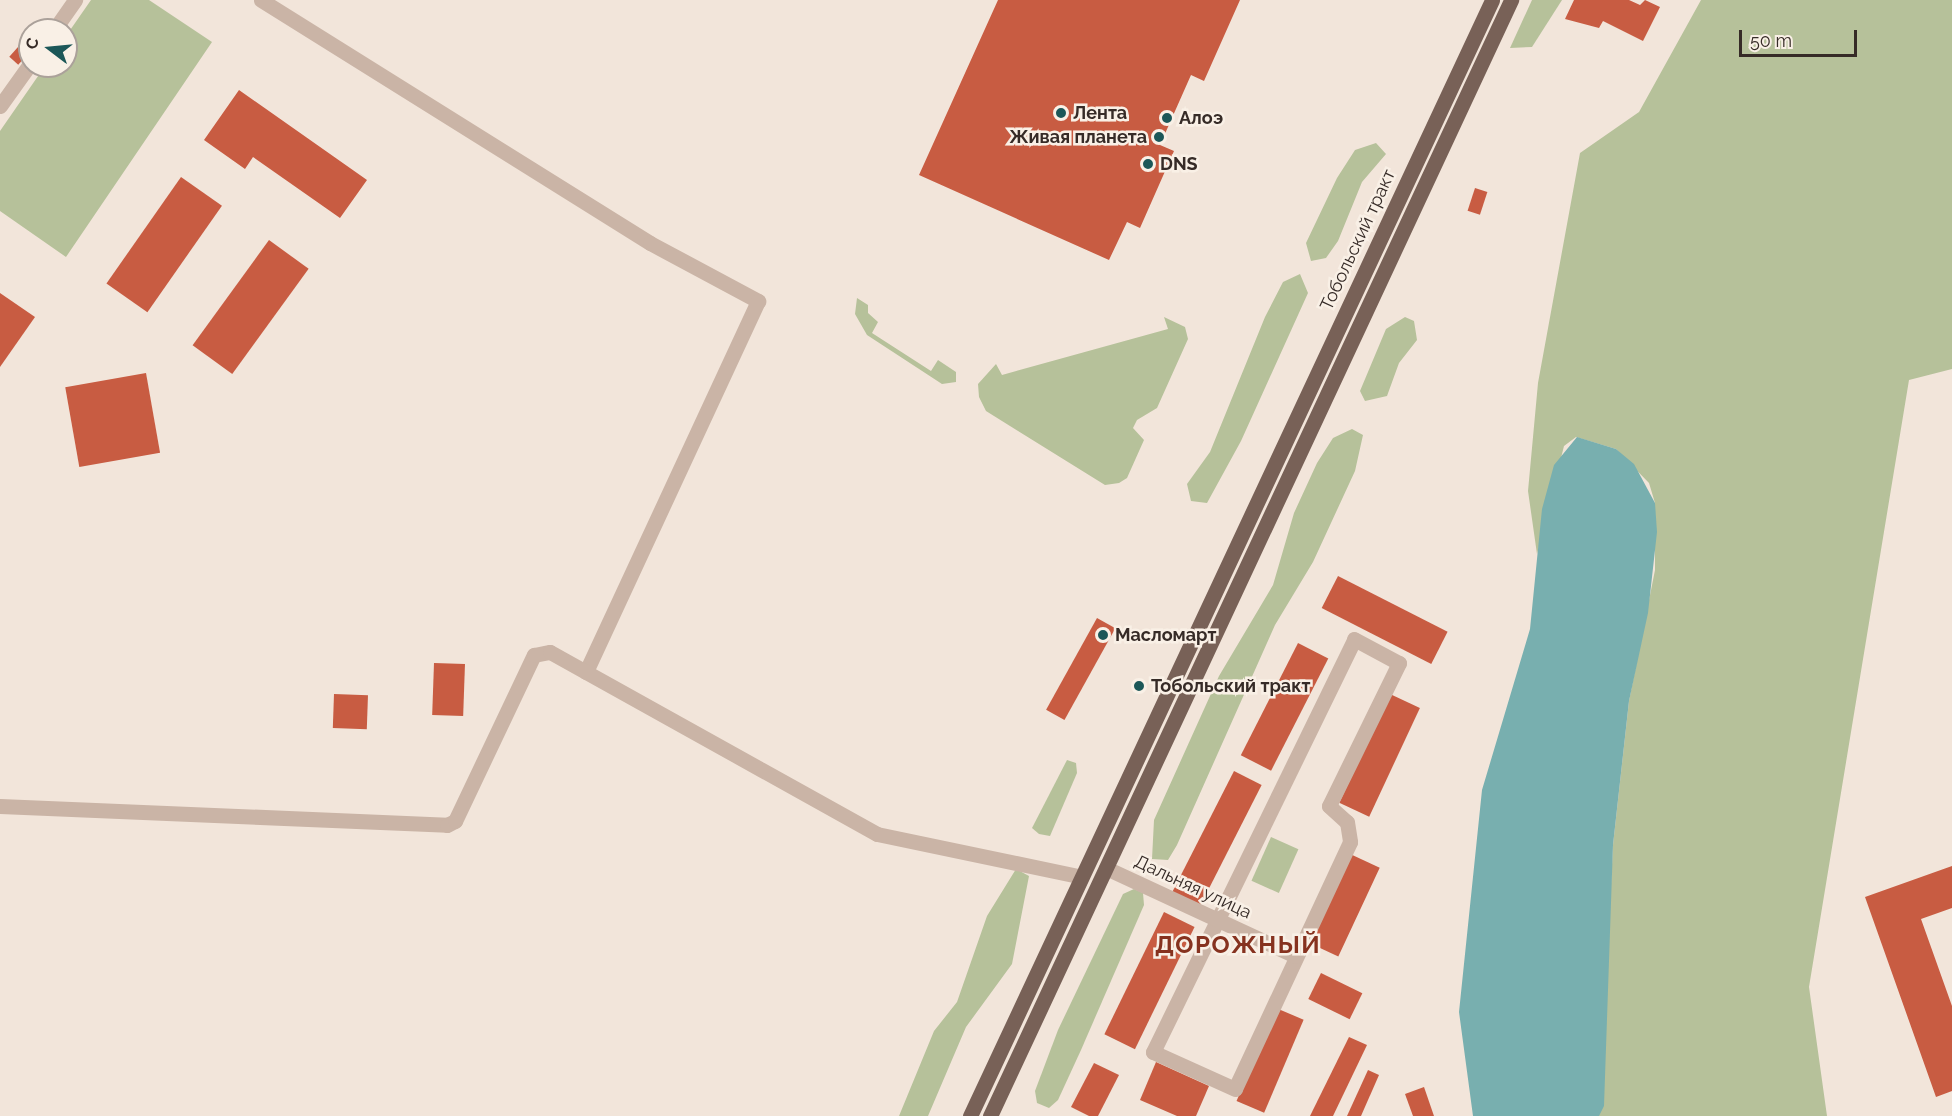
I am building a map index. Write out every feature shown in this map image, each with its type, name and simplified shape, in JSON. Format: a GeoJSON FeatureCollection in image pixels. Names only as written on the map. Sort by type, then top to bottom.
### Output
{"type":"FeatureCollection","features":[{"type":"Feature","properties":{"kind":"main road","name":"Тобольский тракт"},"geometry":{"type":"LineString","coordinates":[[970,1116],[1492,0]]}},
{"type":"Feature","properties":{"kind":"main road","name":"Тобольский тракт"},"geometry":{"type":"LineString","coordinates":[[990,1116],[1511,0]]}},
{"type":"Feature","properties":{"kind":"street"},"geometry":{"type":"LineString","coordinates":[[62,18],[75,0]]}},
{"type":"Feature","properties":{"kind":"street"},"geometry":{"type":"LineString","coordinates":[[261,0],[650,243],[758,301],[586,672]]}},
{"type":"Feature","properties":{"kind":"street"},"geometry":{"type":"LineString","coordinates":[[0,106],[20,78]]}},
{"type":"Feature","properties":{"kind":"street"},"geometry":{"type":"LineString","coordinates":[[1354,639],[1400,663],[1329,806],[1347,822],[1350,842],[1296,956],[1235,1089],[1153,1052],[1354,639]]}},
{"type":"Feature","properties":{"kind":"street"},"geometry":{"type":"LineString","coordinates":[[0,806],[447,825],[455,821],[534,655],[550,652],[878,834],[1082,877]]}},
{"type":"Feature","properties":{"kind":"street","name":"Дальняя улица"},"geometry":{"type":"LineString","coordinates":[[1106,868],[1296,956]]}},
{"type":"Feature","properties":{"kind":"green space"},"geometry":{"type":"Polygon","coordinates":[[[91,0],[149,0],[212,42],[66,257],[0,211],[0,131],[37,78],[78,78],[78,19],[91,0]]]}},
{"type":"Feature","properties":{"kind":"green space"},"geometry":{"type":"Polygon","coordinates":[[[1532,0],[1562,0],[1532,47],[1510,48],[1532,0]]]}},
{"type":"Feature","properties":{"kind":"green space"},"geometry":{"type":"Polygon","coordinates":[[[1701,0],[1952,0],[1952,369],[1909,380],[1809,987],[1827,1116],[1599,1116],[1613,845],[1629,701],[1655,570],[1655,503],[1649,483],[1616,449],[1576,437],[1564,446],[1537,554],[1528,491],[1538,383],[1580,153],[1639,112],[1701,0]]]}},
{"type":"Feature","properties":{"kind":"green space"},"geometry":{"type":"Polygon","coordinates":[[[1376,143],[1386,154],[1362,182],[1338,241],[1326,258],[1311,261],[1306,243],[1337,178],[1355,150],[1376,143]]]}},
{"type":"Feature","properties":{"kind":"green space"},"geometry":{"type":"Polygon","coordinates":[[[1300,274],[1308,293],[1241,441],[1207,503],[1191,501],[1187,484],[1210,452],[1265,317],[1283,282],[1300,274]]]}},
{"type":"Feature","properties":{"kind":"green space"},"geometry":{"type":"Polygon","coordinates":[[[857,298],[868,305],[868,313],[878,322],[872,333],[931,371],[938,360],[956,372],[956,382],[942,384],[867,335],[855,314],[857,298]]]}},
{"type":"Feature","properties":{"kind":"green space"},"geometry":{"type":"Polygon","coordinates":[[[1164,317],[1185,327],[1188,339],[1157,408],[1137,420],[1133,428],[1144,440],[1127,478],[1119,483],[1105,485],[986,411],[979,397],[978,384],[996,364],[1002,375],[1168,329],[1164,317]]]}},
{"type":"Feature","properties":{"kind":"green space"},"geometry":{"type":"Polygon","coordinates":[[[1405,317],[1414,321],[1417,340],[1399,363],[1387,396],[1365,401],[1360,391],[1386,329],[1405,317]]]}},
{"type":"Feature","properties":{"kind":"green space"},"geometry":{"type":"Polygon","coordinates":[[[1352,429],[1363,435],[1355,471],[1313,562],[1275,625],[1177,845],[1168,860],[1152,859],[1154,820],[1219,676],[1273,585],[1294,513],[1317,463],[1333,438],[1352,429]]]}},
{"type":"Feature","properties":{"kind":"green space"},"geometry":{"type":"Polygon","coordinates":[[[1067,760],[1076,763],[1077,773],[1050,836],[1039,834],[1032,828],[1067,760]]]}},
{"type":"Feature","properties":{"kind":"green space"},"geometry":{"type":"Polygon","coordinates":[[[1271,837],[1298,849],[1279,893],[1251,881],[1271,837]]]}},
{"type":"Feature","properties":{"kind":"green space"},"geometry":{"type":"Polygon","coordinates":[[[1016,869],[1029,876],[1012,964],[966,1027],[928,1116],[899,1116],[934,1031],[957,1002],[987,916],[1016,869]]]}},
{"type":"Feature","properties":{"kind":"green space"},"geometry":{"type":"Polygon","coordinates":[[[1134,889],[1143,893],[1144,905],[1081,1050],[1058,1100],[1049,1108],[1037,1103],[1035,1091],[1058,1030],[1123,894],[1134,889]]]}},
{"type":"Feature","properties":{"kind":"water"},"geometry":{"type":"Polygon","coordinates":[[[1577,437],[1616,449],[1634,464],[1655,503],[1657,532],[1648,613],[1629,701],[1613,845],[1604,1106],[1599,1116],[1473,1116],[1459,1012],[1482,790],[1530,629],[1542,509],[1554,465],[1577,437]]]}},
{"type":"Feature","properties":{"kind":"building","name":"Лента"},"geometry":{"type":"Polygon","coordinates":[[[998,0],[1240,0],[1204,81],[1191,75],[1160,145],[1174,151],[1140,228],[1127,222],[1109,260],[919,175],[998,0]]]}},
{"type":"Feature","properties":{"kind":"building"},"geometry":{"type":"Polygon","coordinates":[[[1574,0],[1629,0],[1640,5],[1645,0],[1660,7],[1643,41],[1603,21],[1599,28],[1565,19],[1574,0]]]}},
{"type":"Feature","properties":{"kind":"building"},"geometry":{"type":"Polygon","coordinates":[[[18,47],[18,64],[9,57],[18,47]]]}},
{"type":"Feature","properties":{"kind":"building"},"geometry":{"type":"Polygon","coordinates":[[[239,90],[367,180],[340,218],[253,157],[245,169],[204,140],[239,90]]]}},
{"type":"Feature","properties":{"kind":"building"},"geometry":{"type":"Polygon","coordinates":[[[181,177],[222,206],[147,312],[106,283],[181,177]]]}},
{"type":"Feature","properties":{"kind":"building"},"geometry":{"type":"Polygon","coordinates":[[[1475,188],[1487,192],[1480,215],[1468,211],[1475,188]]]}},
{"type":"Feature","properties":{"kind":"building"},"geometry":{"type":"Polygon","coordinates":[[[269,240],[309,269],[232,374],[193,345],[269,240]]]}},
{"type":"Feature","properties":{"kind":"building"},"geometry":{"type":"Polygon","coordinates":[[[0,293],[35,317],[0,367],[0,293]]]}},
{"type":"Feature","properties":{"kind":"building"},"geometry":{"type":"Polygon","coordinates":[[[146,373],[160,453],[79,467],[65,387],[146,373]]]}},
{"type":"Feature","properties":{"kind":"building"},"geometry":{"type":"Polygon","coordinates":[[[1338,576],[1448,632],[1431,664],[1322,608],[1338,576]]]}},
{"type":"Feature","properties":{"kind":"building"},"geometry":{"type":"Polygon","coordinates":[[[1097,618],[1115,628],[1064,720],[1046,710],[1097,618]]]}},
{"type":"Feature","properties":{"kind":"building"},"geometry":{"type":"Polygon","coordinates":[[[1298,643],[1328,658],[1271,771],[1241,755],[1298,643]]]}},
{"type":"Feature","properties":{"kind":"building"},"geometry":{"type":"Polygon","coordinates":[[[434,663],[465,664],[463,716],[432,715],[434,663]]]}},
{"type":"Feature","properties":{"kind":"building"},"geometry":{"type":"Polygon","coordinates":[[[334,694],[368,695],[367,729],[333,728],[334,694]]]}},
{"type":"Feature","properties":{"kind":"building"},"geometry":{"type":"Polygon","coordinates":[[[1390,694],[1420,708],[1369,817],[1339,803],[1390,694]]]}},
{"type":"Feature","properties":{"kind":"building"},"geometry":{"type":"Polygon","coordinates":[[[1234,771],[1262,785],[1199,907],[1172,893],[1234,771]]]}},
{"type":"Feature","properties":{"kind":"building"},"geometry":{"type":"Polygon","coordinates":[[[1348,853],[1380,868],[1338,957],[1307,942],[1348,853]]]}},
{"type":"Feature","properties":{"kind":"building"},"geometry":{"type":"Polygon","coordinates":[[[1952,866],[1952,908],[1921,919],[1952,1006],[1952,1091],[1936,1097],[1865,897],[1952,866]]]}},
{"type":"Feature","properties":{"kind":"building"},"geometry":{"type":"Polygon","coordinates":[[[1164,912],[1195,927],[1135,1049],[1104,1034],[1164,912]]]}},
{"type":"Feature","properties":{"kind":"building"},"geometry":{"type":"Polygon","coordinates":[[[1321,973],[1362,993],[1350,1019],[1308,999],[1321,973]]]}},
{"type":"Feature","properties":{"kind":"building"},"geometry":{"type":"Polygon","coordinates":[[[1276,1008],[1304,1020],[1264,1113],[1237,1101],[1276,1008]]]}},
{"type":"Feature","properties":{"kind":"building"},"geometry":{"type":"Polygon","coordinates":[[[1349,1037],[1367,1045],[1333,1116],[1310,1116],[1349,1037]]]}},
{"type":"Feature","properties":{"kind":"building"},"geometry":{"type":"Polygon","coordinates":[[[1156,1062],[1209,1086],[1196,1116],[1177,1116],[1140,1100],[1156,1062]]]}},
{"type":"Feature","properties":{"kind":"building"},"geometry":{"type":"Polygon","coordinates":[[[1094,1063],[1119,1075],[1098,1116],[1089,1116],[1071,1107],[1094,1063]]]}},
{"type":"Feature","properties":{"kind":"building"},"geometry":{"type":"Polygon","coordinates":[[[1368,1070],[1379,1075],[1361,1116],[1347,1116],[1368,1070]]]}},
{"type":"Feature","properties":{"kind":"building"},"geometry":{"type":"Polygon","coordinates":[[[1424,1087],[1434,1116],[1413,1116],[1405,1094],[1424,1087]]]}},
{"type":"Feature","properties":{"kind":"place","name":"Лента"},"geometry":{"type":"Point","coordinates":[1061,113]}},
{"type":"Feature","properties":{"kind":"place","name":"Алоэ"},"geometry":{"type":"Point","coordinates":[1167,118]}},
{"type":"Feature","properties":{"kind":"place","name":"Живая планета"},"geometry":{"type":"Point","coordinates":[1159,137]}},
{"type":"Feature","properties":{"kind":"place","name":"DNS"},"geometry":{"type":"Point","coordinates":[1148,164]}},
{"type":"Feature","properties":{"kind":"place","name":"Масломарт"},"geometry":{"type":"Point","coordinates":[1103,635]}},
{"type":"Feature","properties":{"kind":"place","name":"Тобольский тракт"},"geometry":{"type":"Point","coordinates":[1139,686]}},
{"type":"Feature","properties":{"kind":"district","name":"ДОРОЖНЫЙ"},"geometry":{"type":"Point","coordinates":[1238,945]}}]}
